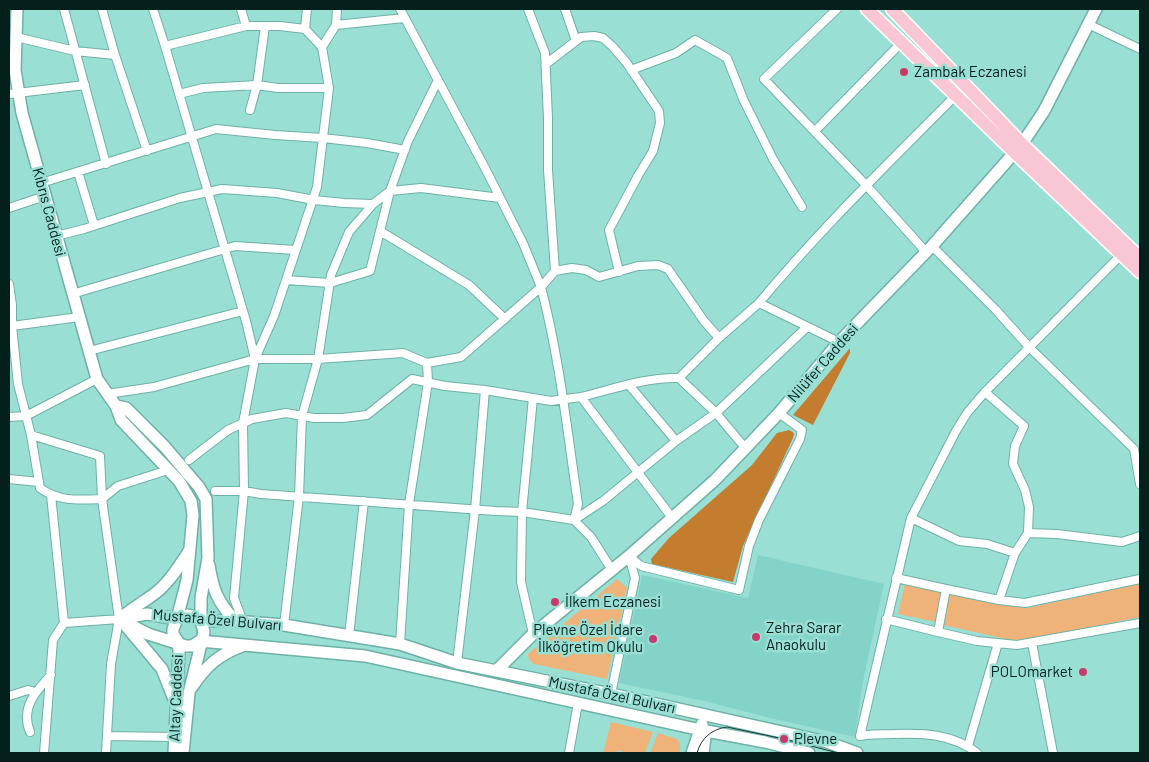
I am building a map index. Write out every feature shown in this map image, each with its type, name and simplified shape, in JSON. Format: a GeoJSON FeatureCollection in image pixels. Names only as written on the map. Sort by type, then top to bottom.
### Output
{"type":"FeatureCollection","features":[{"type":"Feature","properties":{"kind":"main road","name":"Kıbrıs Caddesi"},"geometry":{"type":"LineString","coordinates":[[17,9],[16,37],[12,51],[15,70],[13,92],[22,113],[97,379],[116,406],[121,420],[179,481],[191,501],[193,515],[190,549],[186,580],[177,619]]}},
{"type":"Feature","properties":{"kind":"main road"},"geometry":{"type":"LineString","coordinates":[[867,9],[956,95],[1018,148],[1126,251],[1140,272]]}},
{"type":"Feature","properties":{"kind":"main road"},"geometry":{"type":"LineString","coordinates":[[892,9],[1018,148]]}},
{"type":"Feature","properties":{"kind":"main road","name":"Nilüfer Caddesi"},"geometry":{"type":"LineString","coordinates":[[496,671],[533,634],[673,519],[746,449],[839,342],[929,249],[1018,148],[1044,111],[1096,9]]}},
{"type":"Feature","properties":{"kind":"main road"},"geometry":{"type":"LineString","coordinates":[[1126,251],[1140,258]]}},
{"type":"Feature","properties":{"kind":"main road","name":"Kıbrıs Caddesi"},"geometry":{"type":"LineString","coordinates":[[116,406],[126,408],[165,447],[200,488],[206,499],[208,558],[201,598],[201,621]]}},
{"type":"Feature","properties":{"kind":"main road"},"geometry":{"type":"LineString","coordinates":[[177,707],[162,669],[140,641],[119,619],[151,597],[172,576],[190,549]]}},
{"type":"Feature","properties":{"kind":"main road"},"geometry":{"type":"LineString","coordinates":[[208,558],[220,604],[239,622]]}},
{"type":"Feature","properties":{"kind":"main road","name":"Mustafa Özel Bulvarı"},"geometry":{"type":"LineString","coordinates":[[119,619],[147,614],[177,619],[182,616],[192,616],[201,621],[284,625],[400,644],[457,663],[612,694],[827,742],[856,752]]}},
{"type":"Feature","properties":{"kind":"main road","name":"Mustafa Özel Bulvarı"},"geometry":{"type":"LineString","coordinates":[[119,619],[148,634],[178,642],[182,645],[192,646],[200,641],[365,656],[809,753]]}},
{"type":"Feature","properties":{"kind":"main road"},"geometry":{"type":"LineString","coordinates":[[177,619],[173,634],[178,642]]}},
{"type":"Feature","properties":{"kind":"main road"},"geometry":{"type":"LineString","coordinates":[[200,641],[204,632],[201,621]]}},
{"type":"Feature","properties":{"kind":"main road","name":"Altay Caddesi"},"geometry":{"type":"LineString","coordinates":[[184,753],[188,693],[200,641]]}},
{"type":"Feature","properties":{"kind":"main road","name":"Altay Caddesi"},"geometry":{"type":"LineString","coordinates":[[174,753],[178,642]]}},
{"type":"Feature","properties":{"kind":"main road"},"geometry":{"type":"LineString","coordinates":[[188,693],[202,672],[214,660],[226,652],[245,645]]}},
{"type":"Feature","properties":{"kind":"main road"},"geometry":{"type":"LineString","coordinates":[[692,753],[701,730],[704,715]]}},
{"type":"Feature","properties":{"kind":"main road"},"geometry":{"type":"LineString","coordinates":[[701,730],[705,737],[703,753]]}},
{"type":"Feature","properties":{"kind":"street"},"geometry":{"type":"LineString","coordinates":[[64,9],[106,164]]}},
{"type":"Feature","properties":{"kind":"street"},"geometry":{"type":"LineString","coordinates":[[102,9],[115,55],[147,151]]}},
{"type":"Feature","properties":{"kind":"street"},"geometry":{"type":"LineString","coordinates":[[153,9],[243,311],[255,359]]}},
{"type":"Feature","properties":{"kind":"street"},"geometry":{"type":"LineString","coordinates":[[241,9],[246,26]]}},
{"type":"Feature","properties":{"kind":"street"},"geometry":{"type":"LineString","coordinates":[[305,29],[307,9]]}},
{"type":"Feature","properties":{"kind":"street"},"geometry":{"type":"LineString","coordinates":[[322,47],[336,25],[337,9]]}},
{"type":"Feature","properties":{"kind":"street"},"geometry":{"type":"LineString","coordinates":[[400,9],[523,243],[541,287],[553,333],[564,400],[578,504],[574,520]]}},
{"type":"Feature","properties":{"kind":"street"},"geometry":{"type":"LineString","coordinates":[[528,9],[544,53],[546,64],[548,170],[555,271]]}},
{"type":"Feature","properties":{"kind":"street"},"geometry":{"type":"LineString","coordinates":[[565,9],[576,42]]}},
{"type":"Feature","properties":{"kind":"street"},"geometry":{"type":"LineString","coordinates":[[837,9],[764,79],[929,249],[995,309],[1030,348],[1134,449],[1140,484]]}},
{"type":"Feature","properties":{"kind":"street"},"geometry":{"type":"LineString","coordinates":[[336,25],[404,18]]}},
{"type":"Feature","properties":{"kind":"street"},"geometry":{"type":"LineString","coordinates":[[1088,24],[1140,48]]}},
{"type":"Feature","properties":{"kind":"street"},"geometry":{"type":"LineString","coordinates":[[165,46],[246,26],[305,29],[322,47],[330,88],[314,200],[274,316],[255,359],[243,423],[244,491],[234,598],[239,622]]}},
{"type":"Feature","properties":{"kind":"street"},"geometry":{"type":"LineString","coordinates":[[250,110],[257,85],[265,26]]}},
{"type":"Feature","properties":{"kind":"street"},"geometry":{"type":"LineString","coordinates":[[546,64],[581,37],[594,36],[603,38],[612,46],[631,70],[659,111],[660,123],[653,151],[610,230],[618,272]]}},
{"type":"Feature","properties":{"kind":"street"},"geometry":{"type":"LineString","coordinates":[[16,37],[76,51],[115,55]]}},
{"type":"Feature","properties":{"kind":"street"},"geometry":{"type":"LineString","coordinates":[[631,70],[676,52],[695,40],[727,58],[744,101],[773,159],[802,207]]}},
{"type":"Feature","properties":{"kind":"street"},"geometry":{"type":"LineString","coordinates":[[815,132],[902,42]]}},
{"type":"Feature","properties":{"kind":"street"},"geometry":{"type":"LineString","coordinates":[[286,280],[330,283],[370,271],[390,191],[405,150],[438,80]]}},
{"type":"Feature","properties":{"kind":"street"},"geometry":{"type":"LineString","coordinates":[[13,92],[85,85]]}},
{"type":"Feature","properties":{"kind":"street"},"geometry":{"type":"LineString","coordinates":[[179,94],[203,88],[257,85],[278,88],[330,88]]}},
{"type":"Feature","properties":{"kind":"street"},"geometry":{"type":"LineString","coordinates":[[679,378],[718,338],[759,303],[782,275],[866,185],[956,95]]}},
{"type":"Feature","properties":{"kind":"street"},"geometry":{"type":"LineString","coordinates":[[41,183],[216,129],[323,138],[405,150]]}},
{"type":"Feature","properties":{"kind":"street"},"geometry":{"type":"LineString","coordinates":[[78,172],[94,226]]}},
{"type":"Feature","properties":{"kind":"street"},"geometry":{"type":"LineString","coordinates":[[284,625],[299,496],[302,416],[318,359],[331,275],[349,232],[373,204],[390,191],[421,188],[500,198]]}},
{"type":"Feature","properties":{"kind":"street"},"geometry":{"type":"LineString","coordinates":[[56,236],[94,226],[180,198],[222,189],[268,192],[344,203],[373,204]]}},
{"type":"Feature","properties":{"kind":"street"},"geometry":{"type":"LineString","coordinates":[[9,208],[45,196]]}},
{"type":"Feature","properties":{"kind":"street"},"geometry":{"type":"LineString","coordinates":[[380,230],[470,285],[505,319]]}},
{"type":"Feature","properties":{"kind":"street"},"geometry":{"type":"LineString","coordinates":[[72,294],[235,246],[296,250]]}},
{"type":"Feature","properties":{"kind":"street"},"geometry":{"type":"LineString","coordinates":[[856,752],[911,518],[956,431],[967,413],[984,392],[1030,348],[1082,292],[1126,251]]}},
{"type":"Feature","properties":{"kind":"street"},"geometry":{"type":"LineString","coordinates":[[107,394],[154,387],[255,359],[318,359],[403,353],[427,363],[461,357],[541,287],[555,271],[572,268],[586,270],[599,278],[638,266],[658,265],[668,269],[718,338]]}},
{"type":"Feature","properties":{"kind":"street"},"geometry":{"type":"LineString","coordinates":[[9,284],[12,306],[10,326],[18,384],[31,435],[40,488],[51,496],[77,500],[102,499],[118,486],[168,470]]}},
{"type":"Feature","properties":{"kind":"street"},"geometry":{"type":"LineString","coordinates":[[759,303],[839,342]]}},
{"type":"Feature","properties":{"kind":"street"},"geometry":{"type":"LineString","coordinates":[[89,351],[243,311]]}},
{"type":"Feature","properties":{"kind":"street"},"geometry":{"type":"LineString","coordinates":[[10,326],[79,317]]}},
{"type":"Feature","properties":{"kind":"street"},"geometry":{"type":"LineString","coordinates":[[574,520],[603,501],[676,441],[716,413],[807,327]]}},
{"type":"Feature","properties":{"kind":"street"},"geometry":{"type":"LineString","coordinates":[[400,644],[410,504],[428,382],[427,363]]}},
{"type":"Feature","properties":{"kind":"street"},"geometry":{"type":"LineString","coordinates":[[189,460],[228,430],[252,419],[286,413],[314,418],[343,418],[367,415],[412,379],[454,388],[485,390],[551,401],[581,398],[663,377],[679,378],[716,413],[746,449]]}},
{"type":"Feature","properties":{"kind":"street"},"geometry":{"type":"LineString","coordinates":[[9,417],[26,416],[97,379]]}},
{"type":"Feature","properties":{"kind":"street"},"geometry":{"type":"LineString","coordinates":[[629,385],[676,441]]}},
{"type":"Feature","properties":{"kind":"street"},"geometry":{"type":"LineString","coordinates":[[457,663],[475,510],[485,390]]}},
{"type":"Feature","properties":{"kind":"street"},"geometry":{"type":"LineString","coordinates":[[984,392],[1024,426],[1015,446],[1013,464],[1025,490],[1029,507],[1028,533],[1015,553],[999,600]]}},
{"type":"Feature","properties":{"kind":"street"},"geometry":{"type":"LineString","coordinates":[[532,398],[522,512],[520,582],[533,634]]}},
{"type":"Feature","properties":{"kind":"street"},"geometry":{"type":"LineString","coordinates":[[581,398],[673,519]]}},
{"type":"Feature","properties":{"kind":"street"},"geometry":{"type":"LineString","coordinates":[[628,556],[641,566],[740,590],[749,546],[759,520],[800,439],[802,430],[779,413]]}},
{"type":"Feature","properties":{"kind":"street"},"geometry":{"type":"LineString","coordinates":[[31,435],[100,456],[102,499],[119,619],[111,664],[106,753]]}},
{"type":"Feature","properties":{"kind":"street"},"geometry":{"type":"LineString","coordinates":[[9,479],[39,482]]}},
{"type":"Feature","properties":{"kind":"street"},"geometry":{"type":"LineString","coordinates":[[215,491],[244,491],[261,494],[522,512],[574,520],[590,537],[612,570]]}},
{"type":"Feature","properties":{"kind":"street"},"geometry":{"type":"LineString","coordinates":[[44,753],[52,675],[53,640],[64,623],[51,496]]}},
{"type":"Feature","properties":{"kind":"street"},"geometry":{"type":"LineString","coordinates":[[350,636],[364,501]]}},
{"type":"Feature","properties":{"kind":"street"},"geometry":{"type":"LineString","coordinates":[[911,518],[959,541],[987,544],[1015,553]]}},
{"type":"Feature","properties":{"kind":"street"},"geometry":{"type":"LineString","coordinates":[[1028,533],[1056,534],[1122,542],[1140,536]]}},
{"type":"Feature","properties":{"kind":"street"},"geometry":{"type":"LineString","coordinates":[[612,694],[634,578],[628,556]]}},
{"type":"Feature","properties":{"kind":"street"},"geometry":{"type":"LineString","coordinates":[[896,578],[999,600],[1025,603],[1140,579]]}},
{"type":"Feature","properties":{"kind":"street"},"geometry":{"type":"LineString","coordinates":[[938,632],[946,589]]}},
{"type":"Feature","properties":{"kind":"street"},"geometry":{"type":"LineString","coordinates":[[64,623],[119,619]]}},
{"type":"Feature","properties":{"kind":"street"},"geometry":{"type":"LineString","coordinates":[[886,619],[977,641],[1017,646],[1140,623]]}},
{"type":"Feature","properties":{"kind":"street"},"geometry":{"type":"LineString","coordinates":[[968,746],[998,643]]}},
{"type":"Feature","properties":{"kind":"street"},"geometry":{"type":"LineString","coordinates":[[1032,643],[1053,753]]}},
{"type":"Feature","properties":{"kind":"street"},"geometry":{"type":"LineString","coordinates":[[30,732],[27,724],[29,704],[35,692],[52,675]]}},
{"type":"Feature","properties":{"kind":"street"},"geometry":{"type":"LineString","coordinates":[[9,696],[28,690],[35,692]]}},
{"type":"Feature","properties":{"kind":"street"},"geometry":{"type":"LineString","coordinates":[[569,753],[578,703]]}},
{"type":"Feature","properties":{"kind":"street"},"geometry":{"type":"LineString","coordinates":[[860,736],[915,733],[944,736],[968,746],[977,753]]}},
{"type":"Feature","properties":{"kind":"street"},"geometry":{"type":"LineString","coordinates":[[107,736],[175,737]]}},
{"type":"Feature","properties":{"kind":"shaded area"},"geometry":{"type":"Polygon","coordinates":[[[850,348],[850,353],[813,425],[793,415],[850,348]]]}},
{"type":"Feature","properties":{"kind":"shaded area"},"geometry":{"type":"Polygon","coordinates":[[[789,430],[794,433],[793,438],[743,546],[733,582],[652,564],[651,559],[669,538],[752,465],[777,433],[789,430]]]}},
{"type":"Feature","properties":{"kind":"shaded area"},"geometry":{"type":"Polygon","coordinates":[[[758,555],[884,584],[862,686],[855,737],[619,683],[642,575],[748,598],[758,555]]]}},
{"type":"Feature","properties":{"kind":"shaded area"},"geometry":{"type":"Polygon","coordinates":[[[617,579],[627,588],[607,679],[534,664],[529,660],[528,654],[617,579]]]}},
{"type":"Feature","properties":{"kind":"shaded area"},"geometry":{"type":"Polygon","coordinates":[[[905,583],[943,591],[936,622],[898,614],[905,583]]]}},
{"type":"Feature","properties":{"kind":"shaded area"},"geometry":{"type":"Polygon","coordinates":[[[1140,583],[1140,617],[1034,639],[1015,641],[943,625],[949,593],[1028,608],[1140,583]]]}},
{"type":"Feature","properties":{"kind":"shaded area"},"geometry":{"type":"Polygon","coordinates":[[[611,722],[653,732],[645,753],[626,753],[618,750],[616,753],[603,753],[611,722]]]}},
{"type":"Feature","properties":{"kind":"shaded area"},"geometry":{"type":"Polygon","coordinates":[[[658,733],[677,739],[680,743],[680,753],[650,753],[658,733]]]}},
{"type":"Feature","properties":{"kind":"tram line"},"geometry":{"type":"LineString","coordinates":[[697,753],[701,743],[708,735],[727,727],[838,753]]}},
{"type":"Feature","properties":{"kind":"place","name":"Zambak Eczanesi"},"geometry":{"type":"Point","coordinates":[904,72]}},
{"type":"Feature","properties":{"kind":"place","name":"İlkem Eczanesi"},"geometry":{"type":"Point","coordinates":[555,602]}},
{"type":"Feature","properties":{"kind":"place","name":"Zehra Sarar Anaokulu"},"geometry":{"type":"Point","coordinates":[756,637]}},
{"type":"Feature","properties":{"kind":"place","name":"Plevne Özel İdare İlköğretim Okulu"},"geometry":{"type":"Point","coordinates":[653,639]}},
{"type":"Feature","properties":{"kind":"place","name":"POLOmarket"},"geometry":{"type":"Point","coordinates":[1083,672]}},
{"type":"Feature","properties":{"kind":"place","name":"Plevne"},"geometry":{"type":"Point","coordinates":[784,739]}}]}
